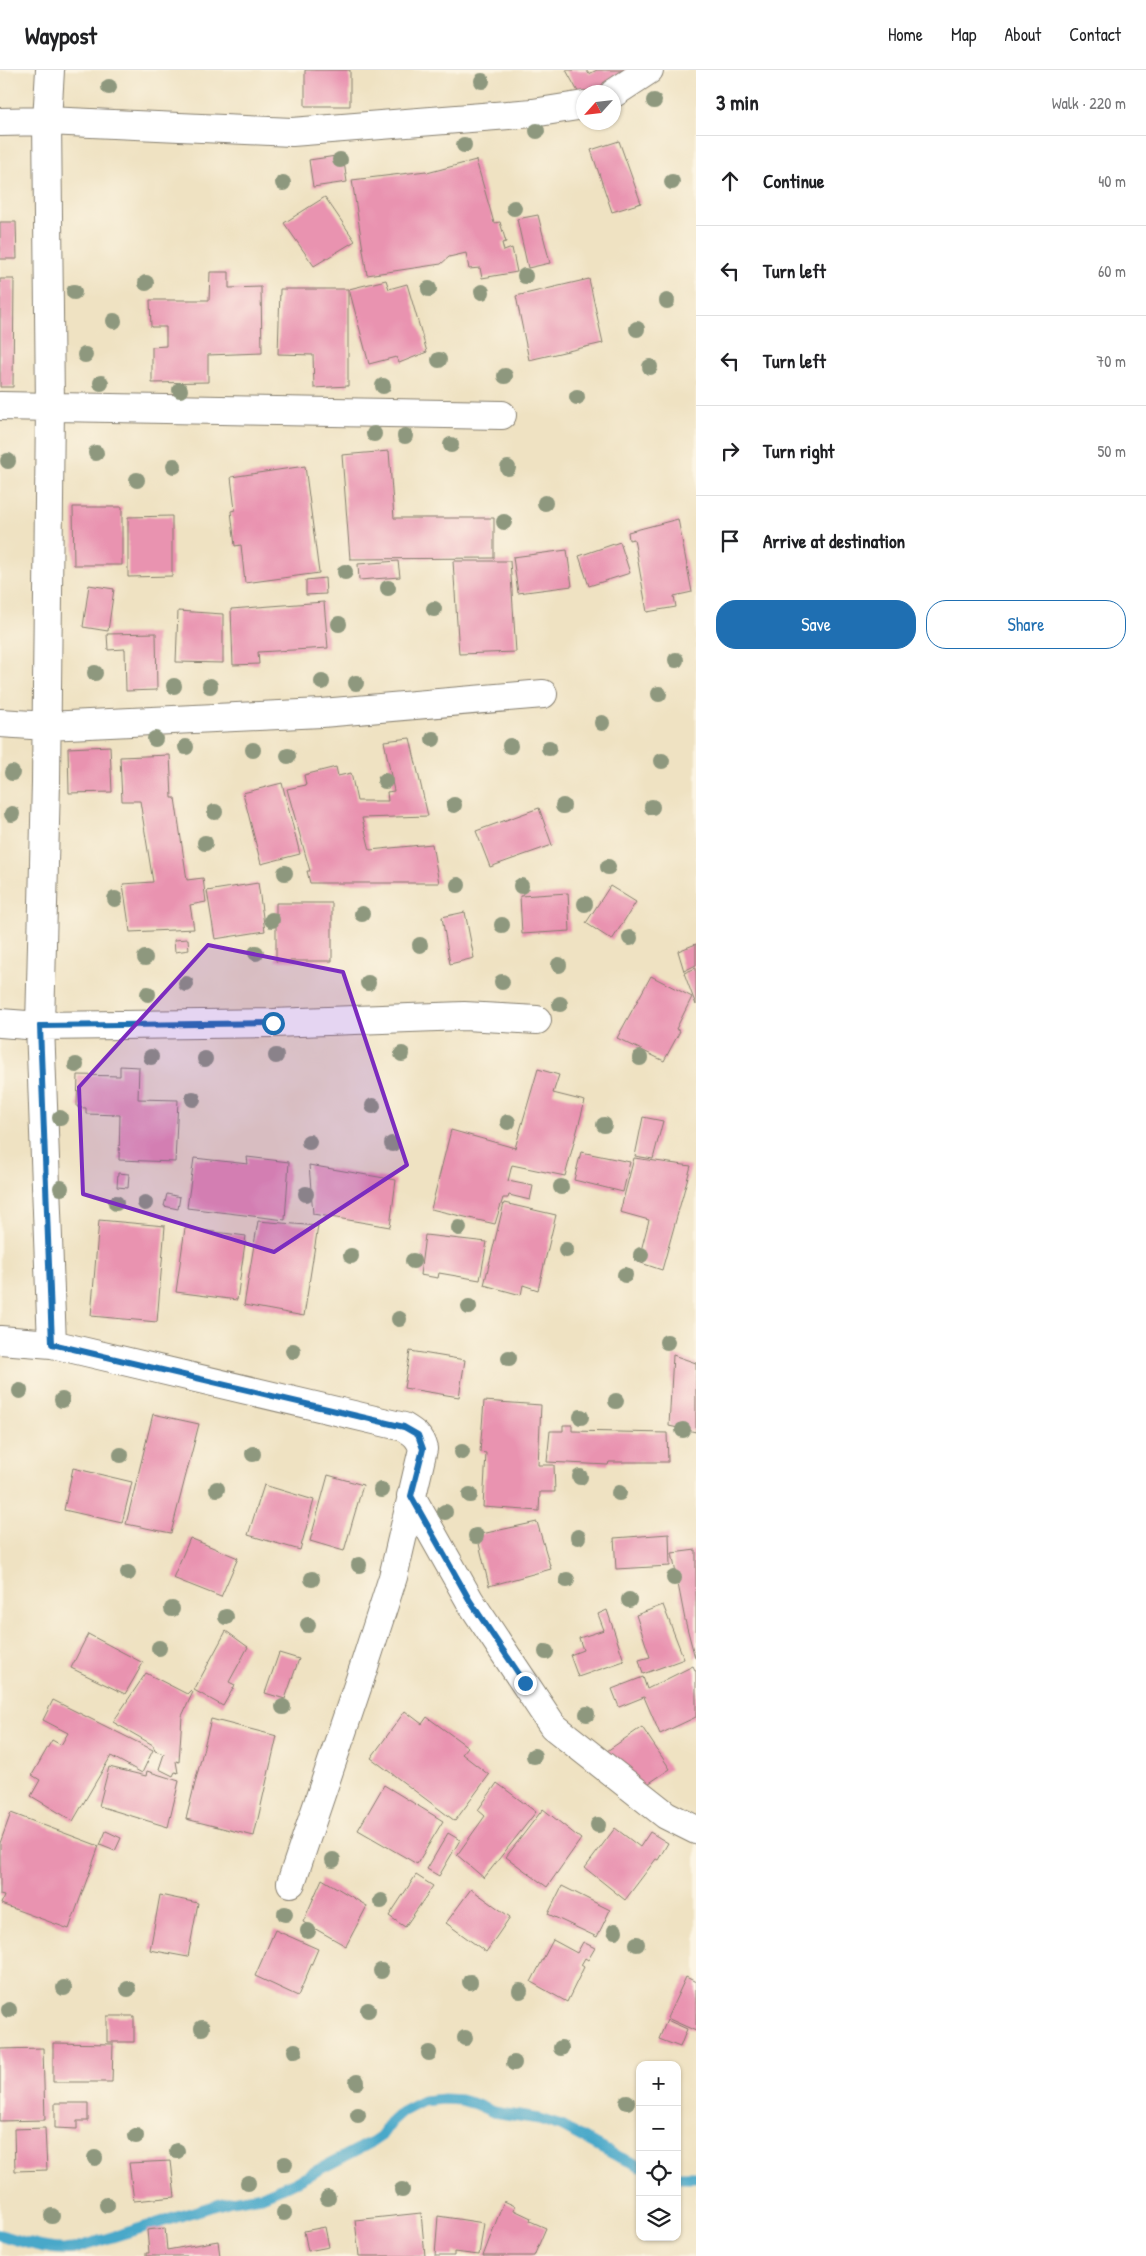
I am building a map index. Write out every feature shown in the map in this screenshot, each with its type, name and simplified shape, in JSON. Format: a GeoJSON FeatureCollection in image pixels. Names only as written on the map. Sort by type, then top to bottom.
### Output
{"type":"FeatureCollection","features":[{"type":"Feature","properties":{"kind":"street"},"geometry":{"type":"LineString","coordinates":[[50,70],[47,121],[50,406],[47,726],[40,1026],[52,1344]]}},
{"type":"Feature","properties":{"kind":"street"},"geometry":{"type":"LineString","coordinates":[[621,88],[649,70]]}},
{"type":"Feature","properties":{"kind":"street"},"geometry":{"type":"LineString","coordinates":[[0,122],[47,121],[292,132],[533,113],[576,106]]}},
{"type":"Feature","properties":{"kind":"street"},"geometry":{"type":"LineString","coordinates":[[0,406],[502,415]]}},
{"type":"Feature","properties":{"kind":"street"},"geometry":{"type":"LineString","coordinates":[[0,723],[47,726],[322,713],[543,694]]}},
{"type":"Feature","properties":{"kind":"street"},"geometry":{"type":"LineString","coordinates":[[0,1023],[40,1026],[273,1023],[464,1016],[537,1020]]}},
{"type":"Feature","properties":{"kind":"street"},"geometry":{"type":"LineString","coordinates":[[0,1340],[52,1344],[404,1427],[418,1435],[423,1449],[387,1596],[291,1883]]}},
{"type":"Feature","properties":{"kind":"street"},"geometry":{"type":"LineString","coordinates":[[411,1496],[470,1601],[553,1726],[666,1815],[696,1830]]}},
{"type":"Feature","properties":{"kind":"highlighted area"},"geometry":{"type":"Polygon","coordinates":[[[208,945],[343,972],[407,1165],[274,1252],[83,1194],[79,1087],[208,945]]]}},
{"type":"Feature","properties":{"kind":"building"},"geometry":{"type":"Polygon","coordinates":[[[305,70],[350,70],[350,106],[305,106],[305,70]]]}},
{"type":"Feature","properties":{"kind":"building"},"geometry":{"type":"Polygon","coordinates":[[[566,70],[586,70],[589,74],[597,70],[637,70],[608,85],[576,85],[576,88],[566,70]]]}},
{"type":"Feature","properties":{"kind":"building"},"geometry":{"type":"Polygon","coordinates":[[[619,141],[641,203],[612,212],[591,150],[619,141]]]}},
{"type":"Feature","properties":{"kind":"building"},"geometry":{"type":"Polygon","coordinates":[[[343,155],[347,182],[313,187],[309,160],[343,155]]]}},
{"type":"Feature","properties":{"kind":"building"},"geometry":{"type":"Polygon","coordinates":[[[476,160],[494,223],[500,222],[506,242],[502,243],[504,251],[512,248],[517,272],[482,278],[480,268],[469,269],[466,253],[449,257],[441,264],[367,275],[352,180],[426,171],[427,173],[476,160]]]}},
{"type":"Feature","properties":{"kind":"building"},"geometry":{"type":"Polygon","coordinates":[[[325,197],[355,241],[314,266],[284,223],[325,197]]]}},
{"type":"Feature","properties":{"kind":"building"},"geometry":{"type":"Polygon","coordinates":[[[538,215],[550,263],[528,268],[517,219],[538,215]]]}},
{"type":"Feature","properties":{"kind":"building"},"geometry":{"type":"Polygon","coordinates":[[[0,222],[16,222],[17,259],[0,259],[0,222]]]}},
{"type":"Feature","properties":{"kind":"building"},"geometry":{"type":"Polygon","coordinates":[[[210,272],[229,272],[229,288],[261,287],[262,353],[208,355],[208,382],[152,383],[152,347],[166,346],[166,327],[151,327],[150,300],[209,300],[210,272]]]}},
{"type":"Feature","properties":{"kind":"building"},"geometry":{"type":"Polygon","coordinates":[[[0,279],[14,279],[13,387],[0,387],[0,279]]]}},
{"type":"Feature","properties":{"kind":"building"},"geometry":{"type":"Polygon","coordinates":[[[589,279],[603,343],[529,360],[516,296],[589,279]]]}},
{"type":"Feature","properties":{"kind":"building"},"geometry":{"type":"Polygon","coordinates":[[[386,280],[389,289],[407,284],[427,352],[399,363],[396,357],[369,364],[349,289],[386,280]]]}},
{"type":"Feature","properties":{"kind":"building"},"geometry":{"type":"Polygon","coordinates":[[[280,289],[348,289],[348,386],[314,388],[313,355],[278,354],[280,289]]]}},
{"type":"Feature","properties":{"kind":"building"},"geometry":{"type":"Polygon","coordinates":[[[389,451],[394,518],[494,518],[494,558],[350,559],[342,455],[389,451]]]}},
{"type":"Feature","properties":{"kind":"building"},"geometry":{"type":"Polygon","coordinates":[[[305,466],[319,573],[245,583],[241,545],[235,546],[231,511],[235,510],[231,477],[305,466]]]}},
{"type":"Feature","properties":{"kind":"building"},"geometry":{"type":"Polygon","coordinates":[[[73,507],[122,507],[122,565],[74,565],[73,507]]]}},
{"type":"Feature","properties":{"kind":"building"},"geometry":{"type":"Polygon","coordinates":[[[172,516],[172,576],[128,577],[128,517],[172,516]]]}},
{"type":"Feature","properties":{"kind":"building"},"geometry":{"type":"Polygon","coordinates":[[[678,519],[692,592],[674,596],[676,607],[647,612],[634,539],[629,540],[628,532],[678,519]]]}},
{"type":"Feature","properties":{"kind":"building"},"geometry":{"type":"Polygon","coordinates":[[[620,542],[630,573],[589,586],[579,556],[620,542]]]}},
{"type":"Feature","properties":{"kind":"building"},"geometry":{"type":"Polygon","coordinates":[[[567,550],[572,586],[518,593],[513,557],[567,550]]]}},
{"type":"Feature","properties":{"kind":"building"},"geometry":{"type":"Polygon","coordinates":[[[398,561],[400,577],[359,580],[358,564],[398,561]]]}},
{"type":"Feature","properties":{"kind":"building"},"geometry":{"type":"Polygon","coordinates":[[[453,561],[510,561],[516,652],[459,654],[453,561]]]}},
{"type":"Feature","properties":{"kind":"building"},"geometry":{"type":"Polygon","coordinates":[[[325,578],[326,594],[306,595],[306,580],[325,578]]]}},
{"type":"Feature","properties":{"kind":"building"},"geometry":{"type":"Polygon","coordinates":[[[89,585],[114,589],[108,631],[83,627],[89,585]]]}},
{"type":"Feature","properties":{"kind":"building"},"geometry":{"type":"Polygon","coordinates":[[[324,602],[328,648],[258,652],[259,664],[233,665],[231,609],[324,602]]]}},
{"type":"Feature","properties":{"kind":"building"},"geometry":{"type":"Polygon","coordinates":[[[178,611],[223,614],[223,663],[176,662],[178,611]]]}},
{"type":"Feature","properties":{"kind":"building"},"geometry":{"type":"Polygon","coordinates":[[[156,633],[157,690],[126,691],[125,649],[108,650],[107,634],[156,633]]]}},
{"type":"Feature","properties":{"kind":"building"},"geometry":{"type":"Polygon","coordinates":[[[410,738],[428,816],[362,818],[370,850],[432,844],[439,883],[310,883],[307,871],[310,871],[287,789],[306,785],[304,775],[336,767],[338,776],[351,773],[357,801],[388,801],[387,792],[394,791],[384,741],[410,738]]]}},
{"type":"Feature","properties":{"kind":"building"},"geometry":{"type":"Polygon","coordinates":[[[110,746],[112,792],[69,793],[68,748],[110,746]]]}},
{"type":"Feature","properties":{"kind":"building"},"geometry":{"type":"Polygon","coordinates":[[[170,755],[172,798],[175,798],[187,880],[203,878],[206,902],[190,905],[194,929],[130,932],[123,884],[153,882],[140,801],[122,801],[120,757],[170,755]]]}},
{"type":"Feature","properties":{"kind":"building"},"geometry":{"type":"Polygon","coordinates":[[[282,783],[300,854],[261,864],[243,793],[282,783]]]}},
{"type":"Feature","properties":{"kind":"building"},"geometry":{"type":"Polygon","coordinates":[[[539,808],[552,845],[490,867],[476,831],[539,808]]]}},
{"type":"Feature","properties":{"kind":"building"},"geometry":{"type":"Polygon","coordinates":[[[258,883],[265,931],[215,939],[207,891],[258,883]]]}},
{"type":"Feature","properties":{"kind":"building"},"geometry":{"type":"Polygon","coordinates":[[[610,886],[636,902],[612,940],[586,923],[610,886]]]}},
{"type":"Feature","properties":{"kind":"building"},"geometry":{"type":"Polygon","coordinates":[[[568,893],[570,931],[522,934],[520,896],[568,893]]]}},
{"type":"Feature","properties":{"kind":"building"},"geometry":{"type":"Polygon","coordinates":[[[276,903],[332,903],[332,961],[276,961],[276,903]]]}},
{"type":"Feature","properties":{"kind":"building"},"geometry":{"type":"Polygon","coordinates":[[[465,912],[474,958],[450,964],[442,917],[465,912]]]}},
{"type":"Feature","properties":{"kind":"building"},"geometry":{"type":"Polygon","coordinates":[[[188,939],[189,950],[175,952],[174,940],[188,939]]]}},
{"type":"Feature","properties":{"kind":"building"},"geometry":{"type":"Polygon","coordinates":[[[696,944],[696,965],[684,971],[678,951],[696,944]]]}},
{"type":"Feature","properties":{"kind":"building"},"geometry":{"type":"Polygon","coordinates":[[[696,968],[696,1005],[684,973],[696,968]]]}},
{"type":"Feature","properties":{"kind":"building"},"geometry":{"type":"Polygon","coordinates":[[[651,976],[692,997],[676,1029],[680,1031],[664,1061],[617,1038],[651,976]]]}},
{"type":"Feature","properties":{"kind":"building"},"geometry":{"type":"Polygon","coordinates":[[[120,1066],[139,1067],[138,1099],[178,1100],[175,1162],[119,1160],[120,1115],[86,1114],[86,1108],[77,1107],[78,1075],[120,1076],[120,1066]]]}},
{"type":"Feature","properties":{"kind":"building"},"geometry":{"type":"Polygon","coordinates":[[[538,1069],[559,1075],[553,1093],[585,1101],[565,1176],[512,1165],[508,1181],[533,1186],[530,1200],[509,1195],[508,1198],[503,1198],[495,1224],[431,1209],[451,1130],[515,1148],[538,1069]]]}},
{"type":"Feature","properties":{"kind":"building"},"geometry":{"type":"Polygon","coordinates":[[[643,1117],[663,1121],[653,1159],[635,1156],[643,1117]]]}},
{"type":"Feature","properties":{"kind":"building"},"geometry":{"type":"Polygon","coordinates":[[[581,1152],[630,1162],[623,1192],[574,1180],[581,1152]]]}},
{"type":"Feature","properties":{"kind":"building"},"geometry":{"type":"Polygon","coordinates":[[[247,1157],[289,1162],[285,1220],[187,1208],[194,1158],[248,1164],[247,1157]]]}},
{"type":"Feature","properties":{"kind":"building"},"geometry":{"type":"Polygon","coordinates":[[[634,1158],[691,1166],[662,1270],[638,1262],[649,1220],[620,1212],[634,1158]]]}},
{"type":"Feature","properties":{"kind":"building"},"geometry":{"type":"Polygon","coordinates":[[[309,1165],[396,1180],[390,1227],[313,1214],[309,1165]]]}},
{"type":"Feature","properties":{"kind":"building"},"geometry":{"type":"Polygon","coordinates":[[[118,1173],[129,1174],[128,1188],[117,1187],[118,1173]]]}},
{"type":"Feature","properties":{"kind":"building"},"geometry":{"type":"Polygon","coordinates":[[[167,1194],[180,1197],[178,1209],[164,1206],[167,1194]]]}},
{"type":"Feature","properties":{"kind":"building"},"geometry":{"type":"Polygon","coordinates":[[[504,1203],[556,1215],[538,1290],[523,1285],[521,1295],[484,1285],[504,1203]]]}},
{"type":"Feature","properties":{"kind":"building"},"geometry":{"type":"Polygon","coordinates":[[[99,1220],[165,1226],[157,1322],[91,1316],[99,1220]]]}},
{"type":"Feature","properties":{"kind":"building"},"geometry":{"type":"Polygon","coordinates":[[[258,1221],[318,1226],[304,1316],[244,1305],[258,1221]]]}},
{"type":"Feature","properties":{"kind":"building"},"geometry":{"type":"Polygon","coordinates":[[[185,1228],[246,1236],[237,1300],[176,1292],[185,1228]]]}},
{"type":"Feature","properties":{"kind":"building"},"geometry":{"type":"Polygon","coordinates":[[[425,1235],[487,1242],[480,1280],[439,1273],[438,1278],[420,1275],[425,1235]]]}},
{"type":"Feature","properties":{"kind":"building"},"geometry":{"type":"Polygon","coordinates":[[[410,1351],[465,1360],[459,1397],[404,1388],[410,1351]]]}},
{"type":"Feature","properties":{"kind":"building"},"geometry":{"type":"Polygon","coordinates":[[[673,1355],[696,1363],[696,1432],[669,1426],[673,1355]]]}},
{"type":"Feature","properties":{"kind":"building"},"geometry":{"type":"Polygon","coordinates":[[[484,1401],[541,1405],[538,1465],[554,1465],[555,1492],[540,1492],[539,1511],[483,1507],[486,1453],[480,1452],[484,1401]]]}},
{"type":"Feature","properties":{"kind":"building"},"geometry":{"type":"Polygon","coordinates":[[[153,1414],[199,1424],[171,1533],[126,1524],[153,1414]]]}},
{"type":"Feature","properties":{"kind":"building"},"geometry":{"type":"Polygon","coordinates":[[[563,1425],[572,1425],[572,1431],[667,1433],[668,1462],[609,1462],[608,1465],[547,1462],[550,1431],[563,1431],[563,1425]]]}},
{"type":"Feature","properties":{"kind":"building"},"geometry":{"type":"Polygon","coordinates":[[[73,1468],[132,1482],[122,1523],[64,1510],[73,1468]]]}},
{"type":"Feature","properties":{"kind":"building"},"geometry":{"type":"Polygon","coordinates":[[[328,1475],[363,1485],[344,1551],[310,1541],[328,1475]]]}},
{"type":"Feature","properties":{"kind":"building"},"geometry":{"type":"Polygon","coordinates":[[[264,1485],[314,1500],[300,1550],[248,1535],[264,1485]]]}},
{"type":"Feature","properties":{"kind":"building"},"geometry":{"type":"Polygon","coordinates":[[[537,1522],[551,1569],[489,1586],[477,1535],[537,1522]]]}},
{"type":"Feature","properties":{"kind":"building"},"geometry":{"type":"Polygon","coordinates":[[[669,1534],[670,1566],[616,1569],[614,1538],[669,1534]]]}},
{"type":"Feature","properties":{"kind":"building"},"geometry":{"type":"Polygon","coordinates":[[[190,1538],[238,1558],[221,1597],[173,1578],[190,1538]]]}},
{"type":"Feature","properties":{"kind":"building"},"geometry":{"type":"Polygon","coordinates":[[[696,1550],[695,1658],[685,1620],[672,1553],[696,1550]]]}},
{"type":"Feature","properties":{"kind":"building"},"geometry":{"type":"Polygon","coordinates":[[[663,1605],[684,1659],[643,1674],[639,1660],[650,1657],[636,1615],[663,1605]]]}},
{"type":"Feature","properties":{"kind":"building"},"geometry":{"type":"Polygon","coordinates":[[[607,1610],[624,1661],[578,1677],[570,1655],[583,1650],[579,1638],[604,1630],[598,1614],[607,1610]]]}},
{"type":"Feature","properties":{"kind":"building"},"geometry":{"type":"Polygon","coordinates":[[[226,1631],[248,1647],[229,1682],[235,1685],[223,1706],[194,1690],[226,1631]]]}},
{"type":"Feature","properties":{"kind":"building"},"geometry":{"type":"Polygon","coordinates":[[[88,1634],[143,1663],[125,1694],[71,1668],[88,1634]]]}},
{"type":"Feature","properties":{"kind":"building"},"geometry":{"type":"Polygon","coordinates":[[[279,1653],[299,1659],[285,1699],[265,1693],[279,1653]]]}},
{"type":"Feature","properties":{"kind":"building"},"geometry":{"type":"Polygon","coordinates":[[[693,1666],[696,1672],[696,1717],[660,1734],[644,1697],[619,1707],[612,1689],[643,1677],[647,1689],[693,1666]]]}},
{"type":"Feature","properties":{"kind":"building"},"geometry":{"type":"Polygon","coordinates":[[[146,1673],[187,1694],[191,1690],[193,1692],[182,1716],[179,1762],[176,1761],[178,1773],[175,1772],[173,1776],[159,1769],[164,1754],[155,1751],[153,1745],[113,1722],[146,1673]]]}},
{"type":"Feature","properties":{"kind":"building"},"geometry":{"type":"Polygon","coordinates":[[[53,1700],[153,1750],[142,1773],[111,1756],[73,1821],[31,1796],[40,1780],[32,1775],[52,1740],[61,1745],[68,1733],[43,1720],[53,1700]]]}},
{"type":"Feature","properties":{"kind":"building"},"geometry":{"type":"Polygon","coordinates":[[[405,1711],[422,1724],[427,1717],[468,1747],[462,1754],[489,1775],[455,1821],[371,1758],[405,1711]]]}},
{"type":"Feature","properties":{"kind":"building"},"geometry":{"type":"Polygon","coordinates":[[[211,1719],[277,1736],[254,1836],[186,1819],[211,1719]]]}},
{"type":"Feature","properties":{"kind":"building"},"geometry":{"type":"Polygon","coordinates":[[[642,1727],[670,1769],[639,1790],[607,1751],[642,1727]]]}},
{"type":"Feature","properties":{"kind":"building"},"geometry":{"type":"Polygon","coordinates":[[[109,1767],[146,1776],[147,1771],[179,1781],[168,1827],[99,1806],[109,1767]]]}},
{"type":"Feature","properties":{"kind":"building"},"geometry":{"type":"Polygon","coordinates":[[[497,1783],[536,1812],[484,1878],[457,1855],[485,1816],[478,1810],[497,1783]]]}},
{"type":"Feature","properties":{"kind":"building"},"geometry":{"type":"Polygon","coordinates":[[[384,1785],[443,1821],[417,1864],[358,1830],[384,1785]]]}},
{"type":"Feature","properties":{"kind":"building"},"geometry":{"type":"Polygon","coordinates":[[[543,1809],[581,1839],[547,1887],[506,1857],[543,1809]]]}},
{"type":"Feature","properties":{"kind":"building"},"geometry":{"type":"Polygon","coordinates":[[[11,1813],[99,1846],[69,1929],[1,1904],[4,1896],[0,1895],[0,1843],[11,1813]]]}},
{"type":"Feature","properties":{"kind":"building"},"geometry":{"type":"Polygon","coordinates":[[[615,1828],[640,1847],[650,1832],[668,1843],[658,1860],[656,1859],[625,1900],[585,1868],[615,1828]]]}},
{"type":"Feature","properties":{"kind":"building"},"geometry":{"type":"Polygon","coordinates":[[[106,1831],[121,1838],[115,1851],[100,1845],[106,1831]]]}},
{"type":"Feature","properties":{"kind":"building"},"geometry":{"type":"Polygon","coordinates":[[[448,1833],[460,1840],[439,1876],[427,1869],[448,1833]]]}},
{"type":"Feature","properties":{"kind":"building"},"geometry":{"type":"Polygon","coordinates":[[[416,1875],[433,1886],[405,1927],[389,1916],[416,1875]]]}},
{"type":"Feature","properties":{"kind":"building"},"geometry":{"type":"Polygon","coordinates":[[[322,1879],[367,1906],[346,1946],[303,1922],[322,1879]]]}},
{"type":"Feature","properties":{"kind":"building"},"geometry":{"type":"Polygon","coordinates":[[[562,1886],[610,1910],[597,1937],[548,1914],[562,1886]]]}},
{"type":"Feature","properties":{"kind":"building"},"geometry":{"type":"Polygon","coordinates":[[[471,1889],[510,1917],[486,1952],[446,1923],[471,1889]]]}},
{"type":"Feature","properties":{"kind":"building"},"geometry":{"type":"Polygon","coordinates":[[[160,1895],[198,1903],[188,1957],[150,1950],[160,1895]]]}},
{"type":"Feature","properties":{"kind":"building"},"geometry":{"type":"Polygon","coordinates":[[[275,1930],[318,1949],[298,1996],[255,1976],[275,1930]]]}},
{"type":"Feature","properties":{"kind":"building"},"geometry":{"type":"Polygon","coordinates":[[[553,1940],[577,1953],[583,1942],[595,1948],[588,1960],[585,1958],[581,1965],[584,1967],[567,2002],[531,1982],[553,1940]]]}},
{"type":"Feature","properties":{"kind":"building"},"geometry":{"type":"Polygon","coordinates":[[[686,1977],[696,1982],[696,2031],[667,2018],[686,1977]]]}},
{"type":"Feature","properties":{"kind":"building"},"geometry":{"type":"Polygon","coordinates":[[[107,2016],[134,2016],[134,2042],[107,2042],[107,2016]]]}},
{"type":"Feature","properties":{"kind":"building"},"geometry":{"type":"Polygon","coordinates":[[[667,2020],[687,2029],[680,2047],[659,2039],[667,2020]]]}},
{"type":"Feature","properties":{"kind":"building"},"geometry":{"type":"Polygon","coordinates":[[[53,2043],[113,2044],[112,2082],[53,2082],[53,2043]]]}},
{"type":"Feature","properties":{"kind":"building"},"geometry":{"type":"Polygon","coordinates":[[[43,2048],[45,2120],[0,2121],[0,2049],[43,2048]]]}},
{"type":"Feature","properties":{"kind":"building"},"geometry":{"type":"Polygon","coordinates":[[[55,2103],[88,2103],[88,2121],[77,2121],[77,2129],[55,2128],[55,2103]]]}},
{"type":"Feature","properties":{"kind":"building"},"geometry":{"type":"Polygon","coordinates":[[[45,2128],[47,2170],[15,2171],[14,2129],[45,2128]]]}},
{"type":"Feature","properties":{"kind":"building"},"geometry":{"type":"Polygon","coordinates":[[[171,2161],[175,2197],[134,2201],[129,2163],[171,2161]]]}},
{"type":"Feature","properties":{"kind":"building"},"geometry":{"type":"Polygon","coordinates":[[[504,2201],[515,2206],[514,2210],[531,2218],[530,2221],[546,2228],[534,2256],[483,2256],[504,2201]]]}},
{"type":"Feature","properties":{"kind":"building"},"geometry":{"type":"Polygon","coordinates":[[[421,2213],[425,2256],[359,2256],[355,2220],[421,2213]]]}},
{"type":"Feature","properties":{"kind":"building"},"geometry":{"type":"Polygon","coordinates":[[[438,2216],[484,2223],[479,2255],[454,2252],[454,2256],[435,2256],[438,2216]]]}},
{"type":"Feature","properties":{"kind":"building"},"geometry":{"type":"Polygon","coordinates":[[[325,2227],[329,2247],[308,2251],[304,2231],[325,2227]]]}},
{"type":"Feature","properties":{"kind":"building"},"geometry":{"type":"Polygon","coordinates":[[[165,2228],[167,2250],[218,2241],[220,2256],[146,2256],[146,2253],[149,2253],[147,2230],[165,2228]]]}},
{"type":"Feature","properties":{"kind":"waterway"},"geometry":{"type":"LineString","coordinates":[[0,2235],[45,2247],[73,2249],[231,2201],[262,2196],[295,2182],[372,2142],[381,2136],[391,2122],[402,2112],[423,2101],[461,2100],[493,2112],[539,2119],[561,2126],[636,2164]]}},
{"type":"Feature","properties":{"kind":"waterway"},"geometry":{"type":"LineString","coordinates":[[681,2177],[696,2177]]}},
{"type":"Feature","properties":{"kind":"route"},"geometry":{"type":"LineString","coordinates":[[273,1023],[40,1026],[52,1344],[231,1384],[404,1427],[418,1435],[423,1449],[411,1496],[470,1601],[525,1683]]}}]}
